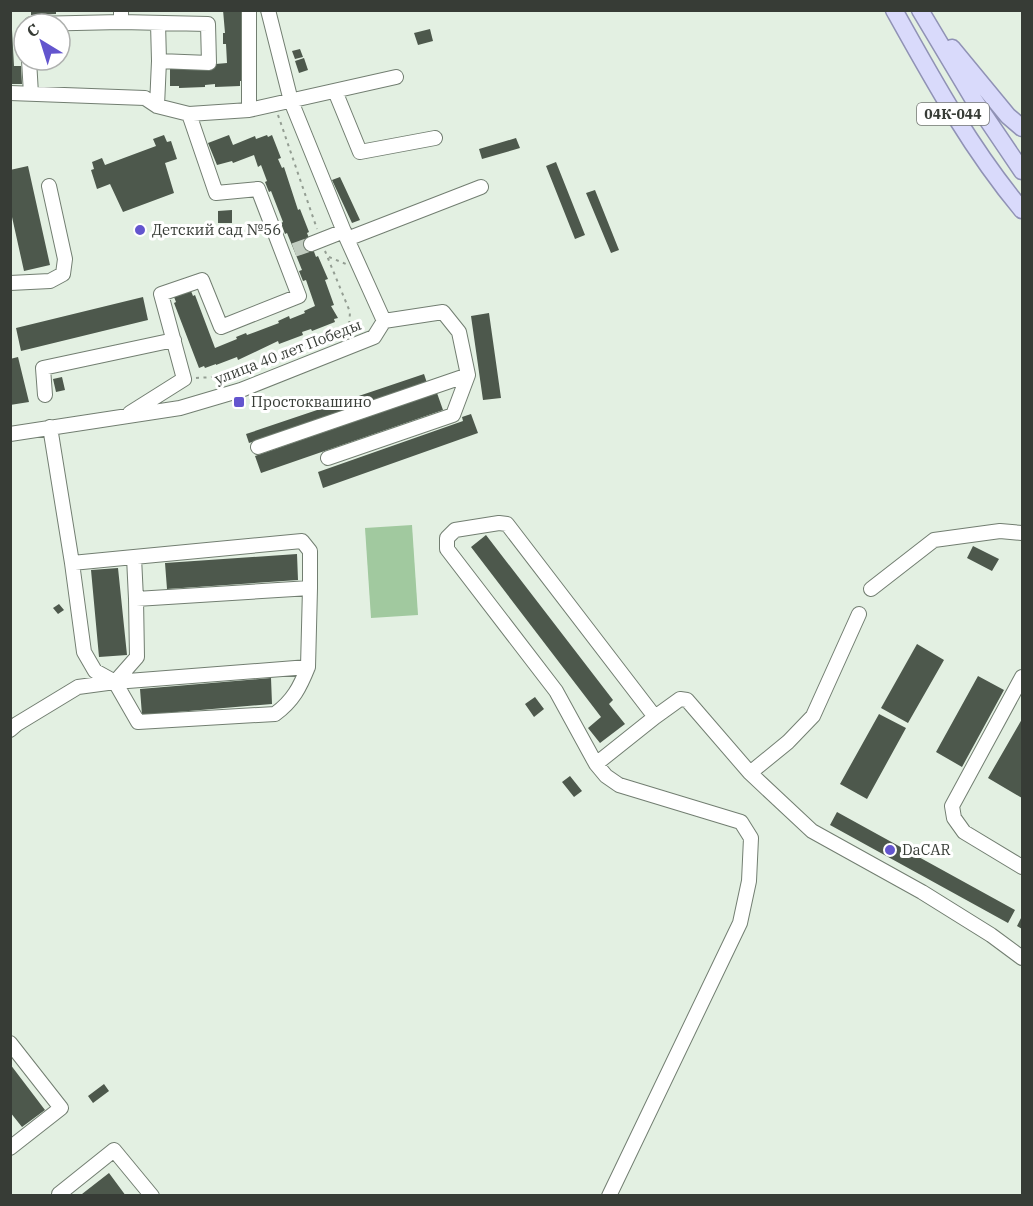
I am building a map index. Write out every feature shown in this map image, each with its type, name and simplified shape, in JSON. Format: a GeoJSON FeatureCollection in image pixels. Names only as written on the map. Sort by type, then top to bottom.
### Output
{"type":"FeatureCollection","features":[{"type":"Feature","properties":{"kind":"main road","name":"04К-044"},"geometry":{"type":"LineString","coordinates":[[894,10],[956,119],[1000,183],[1023,210]]}},
{"type":"Feature","properties":{"kind":"main road","name":"04К-044"},"geometry":{"type":"LineString","coordinates":[[920,10],[972,97],[1023,171]]}},
{"type":"Feature","properties":{"kind":"main road"},"geometry":{"type":"LineString","coordinates":[[920,10],[1008,116],[1023,128]]}},
{"type":"Feature","properties":{"kind":"street"},"geometry":{"type":"LineString","coordinates":[[249,10],[249,110]]}},
{"type":"Feature","properties":{"kind":"street","name":"улица 40 лет Победы"},"geometry":{"type":"LineString","coordinates":[[10,434],[180,408],[241,390],[374,337],[384,321],[291,101],[268,10]]}},
{"type":"Feature","properties":{"kind":"street"},"geometry":{"type":"LineString","coordinates":[[72,20],[121,16],[158,23],[208,24],[209,63],[159,61]]}},
{"type":"Feature","properties":{"kind":"street"},"geometry":{"type":"LineString","coordinates":[[157,106],[158,23]]}},
{"type":"Feature","properties":{"kind":"street"},"geometry":{"type":"LineString","coordinates":[[30,72],[31,94]]}},
{"type":"Feature","properties":{"kind":"street"},"geometry":{"type":"LineString","coordinates":[[10,93],[145,98],[157,106],[189,114],[249,110],[396,77]]}},
{"type":"Feature","properties":{"kind":"street"},"geometry":{"type":"LineString","coordinates":[[335,91],[360,152],[435,138]]}},
{"type":"Feature","properties":{"kind":"street"},"geometry":{"type":"LineString","coordinates":[[123,417],[184,379],[161,294],[202,280],[221,327],[299,296],[288,252],[258,189],[216,193],[189,114]]}},
{"type":"Feature","properties":{"kind":"street"},"geometry":{"type":"LineString","coordinates":[[10,283],[50,280],[63,274],[65,259],[49,186]]}},
{"type":"Feature","properties":{"kind":"street"},"geometry":{"type":"LineString","coordinates":[[311,244],[346,235],[481,187]]}},
{"type":"Feature","properties":{"kind":"street"},"geometry":{"type":"LineString","coordinates":[[328,458],[453,415],[468,375],[459,332],[443,312],[384,321]]}},
{"type":"Feature","properties":{"kind":"street"},"geometry":{"type":"LineString","coordinates":[[45,395],[43,368],[174,340]]}},
{"type":"Feature","properties":{"kind":"street"},"geometry":{"type":"LineString","coordinates":[[258,447],[468,375]]}},
{"type":"Feature","properties":{"kind":"street"},"geometry":{"type":"LineString","coordinates":[[50,427],[84,652],[95,671],[116,682],[138,722],[275,714],[288,705],[299,690],[308,668],[310,588],[310,551],[302,541],[72,563]]}},
{"type":"Feature","properties":{"kind":"street"},"geometry":{"type":"LineString","coordinates":[[609,1196],[740,923],[749,881],[751,838],[741,822],[619,785],[606,776],[596,764],[555,690],[447,549],[447,538],[455,530],[499,523],[507,524],[656,717]]}},
{"type":"Feature","properties":{"kind":"street"},"geometry":{"type":"LineString","coordinates":[[872,589],[934,540],[1000,531],[1023,533]]}},
{"type":"Feature","properties":{"kind":"street"},"geometry":{"type":"LineString","coordinates":[[116,682],[137,657],[134,557]]}},
{"type":"Feature","properties":{"kind":"street"},"geometry":{"type":"LineString","coordinates":[[136,599],[310,588]]}},
{"type":"Feature","properties":{"kind":"street"},"geometry":{"type":"LineString","coordinates":[[750,773],[788,742],[813,716],[859,614]]}},
{"type":"Feature","properties":{"kind":"street"},"geometry":{"type":"LineString","coordinates":[[10,730],[78,687],[116,682],[308,668]]}},
{"type":"Feature","properties":{"kind":"street"},"geometry":{"type":"LineString","coordinates":[[1023,677],[952,806],[954,818],[964,832],[1023,867]]}},
{"type":"Feature","properties":{"kind":"street"},"geometry":{"type":"LineString","coordinates":[[596,764],[680,699],[687,700],[750,773],[812,831],[922,892],[1023,958]]}},
{"type":"Feature","properties":{"kind":"street"},"geometry":{"type":"LineString","coordinates":[[10,1043],[61,1108],[13,1142]]}},
{"type":"Feature","properties":{"kind":"street"},"geometry":{"type":"LineString","coordinates":[[61,1196],[59,1194],[114,1150],[152,1196]]}},
{"type":"Feature","properties":{"kind":"path"},"geometry":{"type":"LineString","coordinates":[[329,257],[352,267]]}},
{"type":"Feature","properties":{"kind":"green space"},"geometry":{"type":"Polygon","coordinates":[[[412,525],[418,615],[371,618],[365,528],[412,525]]]}},
{"type":"Feature","properties":{"kind":"building"},"geometry":{"type":"Polygon","coordinates":[[[31,10],[56,10],[56,12],[31,12],[31,10]]]}},
{"type":"Feature","properties":{"kind":"building"},"geometry":{"type":"Polygon","coordinates":[[[223,10],[247,10],[245,68],[242,68],[240,86],[215,87],[215,84],[205,85],[205,87],[179,88],[179,86],[170,86],[170,68],[227,63],[226,44],[223,44],[223,33],[225,33],[223,10]]]}},
{"type":"Feature","properties":{"kind":"building"},"geometry":{"type":"Polygon","coordinates":[[[430,29],[433,41],[418,45],[414,33],[430,29]]]}},
{"type":"Feature","properties":{"kind":"building"},"geometry":{"type":"Polygon","coordinates":[[[10,30],[12,30],[12,72],[21,72],[22,84],[10,84],[10,30]]]}},
{"type":"Feature","properties":{"kind":"building"},"geometry":{"type":"Polygon","coordinates":[[[300,49],[303,57],[295,59],[292,51],[300,49]]]}},
{"type":"Feature","properties":{"kind":"building"},"geometry":{"type":"Polygon","coordinates":[[[304,58],[308,70],[299,73],[295,61],[304,58]]]}},
{"type":"Feature","properties":{"kind":"building"},"geometry":{"type":"Polygon","coordinates":[[[164,135],[167,142],[171,141],[177,159],[165,163],[174,193],[123,212],[110,184],[97,189],[91,170],[94,169],[92,162],[102,158],[105,165],[156,146],[153,139],[164,135]]]}},
{"type":"Feature","properties":{"kind":"building"},"geometry":{"type":"Polygon","coordinates":[[[229,135],[233,145],[255,136],[256,139],[272,135],[281,158],[278,159],[282,168],[284,167],[316,257],[318,256],[328,279],[325,280],[334,305],[331,306],[338,318],[334,319],[335,322],[312,331],[311,329],[302,332],[303,335],[279,344],[278,341],[238,360],[237,357],[216,365],[199,368],[174,303],[176,302],[174,297],[191,291],[193,296],[195,295],[215,348],[246,333],[247,335],[279,323],[278,321],[289,316],[290,319],[305,313],[304,311],[315,306],[306,280],[303,281],[299,271],[302,270],[287,233],[285,234],[281,223],[283,222],[265,182],[267,181],[261,165],[258,167],[254,155],[233,163],[232,161],[217,165],[208,143],[229,135]]]}},
{"type":"Feature","properties":{"kind":"building"},"geometry":{"type":"Polygon","coordinates":[[[516,138],[520,148],[482,159],[479,149],[516,138]]]}},
{"type":"Feature","properties":{"kind":"building"},"geometry":{"type":"Polygon","coordinates":[[[556,162],[585,235],[575,239],[546,166],[556,162]]]}},
{"type":"Feature","properties":{"kind":"building"},"geometry":{"type":"Polygon","coordinates":[[[28,166],[50,265],[24,271],[10,208],[10,170],[28,166]]]}},
{"type":"Feature","properties":{"kind":"building"},"geometry":{"type":"Polygon","coordinates":[[[340,177],[360,220],[352,223],[332,180],[340,177]]]}},
{"type":"Feature","properties":{"kind":"building"},"geometry":{"type":"Polygon","coordinates":[[[595,190],[619,250],[611,253],[586,193],[595,190]]]}},
{"type":"Feature","properties":{"kind":"building"},"geometry":{"type":"Polygon","coordinates":[[[232,210],[232,223],[218,223],[218,211],[232,210]]]}},
{"type":"Feature","properties":{"kind":"building"},"geometry":{"type":"Polygon","coordinates":[[[143,297],[148,320],[21,351],[16,328],[143,297]]]}},
{"type":"Feature","properties":{"kind":"building"},"geometry":{"type":"Polygon","coordinates":[[[489,313],[501,398],[483,400],[471,316],[489,313]]]}},
{"type":"Feature","properties":{"kind":"building"},"geometry":{"type":"Polygon","coordinates":[[[18,357],[29,402],[10,405],[10,359],[18,357]]]}},
{"type":"Feature","properties":{"kind":"building"},"geometry":{"type":"Polygon","coordinates":[[[424,374],[427,383],[249,443],[246,434],[424,374]]]}},
{"type":"Feature","properties":{"kind":"building"},"geometry":{"type":"Polygon","coordinates":[[[62,377],[65,390],[56,392],[53,379],[62,377]]]}},
{"type":"Feature","properties":{"kind":"building"},"geometry":{"type":"Polygon","coordinates":[[[437,393],[443,410],[261,473],[255,456],[437,393]]]}},
{"type":"Feature","properties":{"kind":"building"},"geometry":{"type":"Polygon","coordinates":[[[471,414],[478,433],[323,488],[318,472],[463,421],[462,417],[471,414]]]}},
{"type":"Feature","properties":{"kind":"building"},"geometry":{"type":"Polygon","coordinates":[[[486,535],[613,700],[609,704],[625,724],[600,743],[588,728],[601,717],[471,547],[486,535]]]}},
{"type":"Feature","properties":{"kind":"building"},"geometry":{"type":"Polygon","coordinates":[[[973,546],[999,559],[992,571],[967,558],[973,546]]]}},
{"type":"Feature","properties":{"kind":"building"},"geometry":{"type":"Polygon","coordinates":[[[297,554],[298,580],[167,589],[165,563],[297,554]]]}},
{"type":"Feature","properties":{"kind":"building"},"geometry":{"type":"Polygon","coordinates":[[[118,568],[127,655],[99,657],[91,570],[118,568]]]}},
{"type":"Feature","properties":{"kind":"building"},"geometry":{"type":"Polygon","coordinates":[[[59,604],[64,610],[58,614],[53,608],[59,604]]]}},
{"type":"Feature","properties":{"kind":"building"},"geometry":{"type":"Polygon","coordinates":[[[917,644],[944,660],[908,723],[881,708],[917,644]]]}},
{"type":"Feature","properties":{"kind":"building"},"geometry":{"type":"Polygon","coordinates":[[[978,676],[1004,690],[962,767],[936,752],[978,676]]]}},
{"type":"Feature","properties":{"kind":"building"},"geometry":{"type":"Polygon","coordinates":[[[271,678],[272,704],[142,715],[140,689],[271,678]]]}},
{"type":"Feature","properties":{"kind":"building"},"geometry":{"type":"Polygon","coordinates":[[[535,697],[544,709],[534,717],[525,704],[535,697]]]}},
{"type":"Feature","properties":{"kind":"building"},"geometry":{"type":"Polygon","coordinates":[[[879,714],[906,728],[867,799],[840,784],[879,714]]]}},
{"type":"Feature","properties":{"kind":"building"},"geometry":{"type":"Polygon","coordinates":[[[1022,719],[1022,798],[988,778],[1022,719]]]}},
{"type":"Feature","properties":{"kind":"building"},"geometry":{"type":"Polygon","coordinates":[[[570,776],[582,791],[574,797],[562,782],[570,776]]]}},
{"type":"Feature","properties":{"kind":"building"},"geometry":{"type":"Polygon","coordinates":[[[837,812],[1015,910],[1008,923],[830,825],[837,812]]]}},
{"type":"Feature","properties":{"kind":"building"},"geometry":{"type":"Polygon","coordinates":[[[1022,916],[1022,929],[1017,926],[1022,916]]]}},
{"type":"Feature","properties":{"kind":"building"},"geometry":{"type":"Polygon","coordinates":[[[10,1064],[45,1110],[22,1127],[10,1112],[10,1064]]]}},
{"type":"Feature","properties":{"kind":"building"},"geometry":{"type":"Polygon","coordinates":[[[104,1084],[109,1091],[93,1103],[88,1096],[104,1084]]]}},
{"type":"Feature","properties":{"kind":"building"},"geometry":{"type":"Polygon","coordinates":[[[109,1173],[126,1196],[84,1196],[82,1194],[109,1173]]]}},
{"type":"Feature","properties":{"kind":"tunnel"},"geometry":{"type":"LineString","coordinates":[[294,250],[311,244]]}},
{"type":"Feature","properties":{"kind":"place","name":"Детский сад №56"},"geometry":{"type":"Point","coordinates":[140,230]}},
{"type":"Feature","properties":{"kind":"place","name":"Простоквашино"},"geometry":{"type":"Point","coordinates":[239,402]}},
{"type":"Feature","properties":{"kind":"place","name":"DaCAR"},"geometry":{"type":"Point","coordinates":[890,850]}}]}
